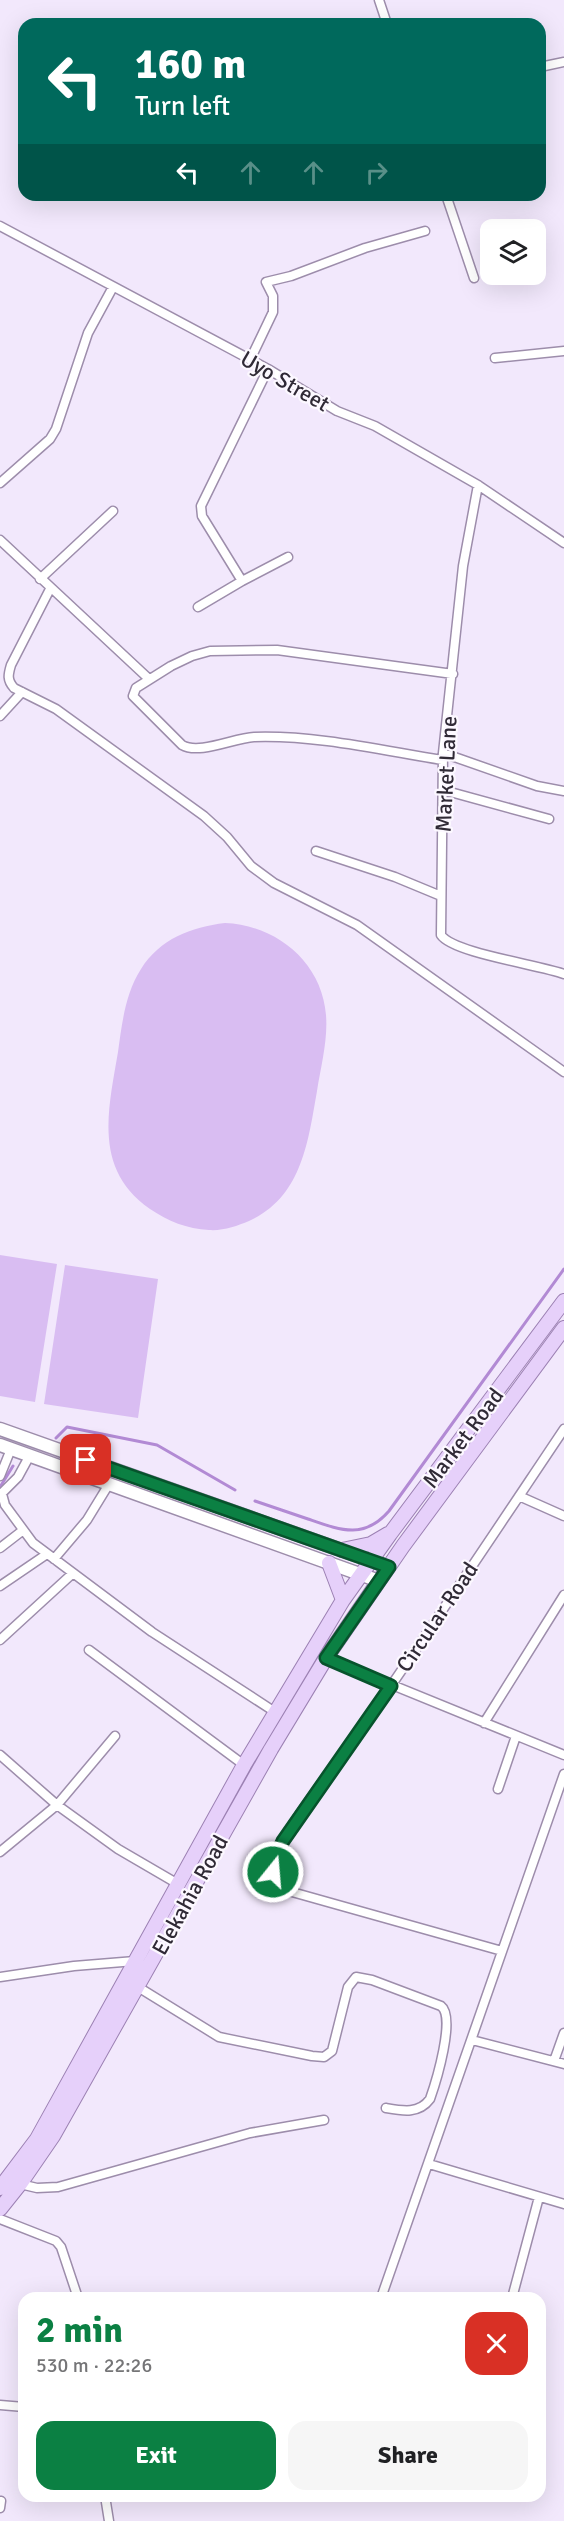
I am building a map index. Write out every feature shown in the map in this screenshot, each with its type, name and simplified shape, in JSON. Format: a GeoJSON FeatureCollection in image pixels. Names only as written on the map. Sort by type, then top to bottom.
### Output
{"type":"FeatureCollection","features":[{"type":"Feature","properties":{"kind":"main road","name":"Market Road"},"geometry":{"type":"LineString","coordinates":[[361,1575],[564,1301]]}},
{"type":"Feature","properties":{"kind":"main road","name":"Market Road"},"geometry":{"type":"LineString","coordinates":[[379,1581],[564,1328]]}},
{"type":"Feature","properties":{"kind":"main road"},"geometry":{"type":"LineString","coordinates":[[0,1430],[372,1559],[389,1567]]}},
{"type":"Feature","properties":{"kind":"main road"},"geometry":{"type":"LineString","coordinates":[[6,1447],[379,1581]]}},
{"type":"Feature","properties":{"kind":"main road"},"geometry":{"type":"LineString","coordinates":[[342,1550],[370,1544],[390,1534]]}},
{"type":"Feature","properties":{"kind":"main road"},"geometry":{"type":"LineString","coordinates":[[329,1563],[344,1600]]}},
{"type":"Feature","properties":{"kind":"main road","name":"Elekahia Road"},"geometry":{"type":"LineString","coordinates":[[0,2187],[37,2139],[244,1765],[361,1575]]}},
{"type":"Feature","properties":{"kind":"main road","name":"Elekahia Road"},"geometry":{"type":"LineString","coordinates":[[0,2209],[53,2136],[266,1760],[326,1658],[379,1581]]}},
{"type":"Feature","properties":{"kind":"street"},"geometry":{"type":"LineString","coordinates":[[379,0],[385,18]]}},
{"type":"Feature","properties":{"kind":"street"},"geometry":{"type":"LineString","coordinates":[[546,66],[564,62]]}},
{"type":"Feature","properties":{"kind":"street"},"geometry":{"type":"LineString","coordinates":[[448,201],[474,278]]}},
{"type":"Feature","properties":{"kind":"street","name":"Uyo Street"},"geometry":{"type":"LineString","coordinates":[[0,226],[268,369],[337,411],[375,426],[478,485],[564,543]]}},
{"type":"Feature","properties":{"kind":"street"},"geometry":{"type":"LineString","coordinates":[[250,360],[275,304],[266,282],[291,276],[365,248],[424,231]]}},
{"type":"Feature","properties":{"kind":"street"},"geometry":{"type":"LineString","coordinates":[[0,483],[50,439],[56,429],[88,333],[113,287]]}},
{"type":"Feature","properties":{"kind":"street"},"geometry":{"type":"LineString","coordinates":[[495,358],[564,351]]}},
{"type":"Feature","properties":{"kind":"street"},"geometry":{"type":"LineString","coordinates":[[242,581],[200,511],[202,501],[268,369]]}},
{"type":"Feature","properties":{"kind":"street","name":"Market Lane"},"geometry":{"type":"LineString","coordinates":[[478,485],[463,566],[443,757],[441,935],[446,940],[482,953],[564,974]]}},
{"type":"Feature","properties":{"kind":"street"},"geometry":{"type":"LineString","coordinates":[[40,579],[113,511]]}},
{"type":"Feature","properties":{"kind":"street"},"geometry":{"type":"LineString","coordinates":[[0,540],[149,679]]}},
{"type":"Feature","properties":{"kind":"street"},"geometry":{"type":"LineString","coordinates":[[198,607],[288,557]]}},
{"type":"Feature","properties":{"kind":"street"},"geometry":{"type":"LineString","coordinates":[[50,589],[8,674],[9,683],[56,709],[204,816],[251,866],[274,883],[357,926],[564,1072]]}},
{"type":"Feature","properties":{"kind":"street"},"geometry":{"type":"LineString","coordinates":[[453,674],[277,650],[210,651],[192,656],[149,679],[136,688],[133,696],[182,744],[193,749],[250,737],[326,741],[443,757],[537,786],[564,791]]}},
{"type":"Feature","properties":{"kind":"street"},"geometry":{"type":"LineString","coordinates":[[0,716],[22,692]]}},
{"type":"Feature","properties":{"kind":"street"},"geometry":{"type":"LineString","coordinates":[[443,790],[549,819]]}},
{"type":"Feature","properties":{"kind":"street"},"geometry":{"type":"LineString","coordinates":[[316,851],[441,896]]}},
{"type":"Feature","properties":{"kind":"street","name":"Circular Road"},"geometry":{"type":"LineString","coordinates":[[502,1951],[292,1892],[283,1887],[273,1872],[283,1841],[391,1686],[564,1429]]}},
{"type":"Feature","properties":{"kind":"street"},"geometry":{"type":"LineString","coordinates":[[0,1476],[6,1447]]}},
{"type":"Feature","properties":{"kind":"street"},"geometry":{"type":"LineString","coordinates":[[30,1455],[18,1477],[1,1495],[3,1507],[22,1531],[72,1574],[152,1632],[275,1712]]}},
{"type":"Feature","properties":{"kind":"street"},"geometry":{"type":"LineString","coordinates":[[0,1587],[50,1556],[93,1512],[110,1484]]}},
{"type":"Feature","properties":{"kind":"street"},"geometry":{"type":"LineString","coordinates":[[519,1496],[564,1516]]}},
{"type":"Feature","properties":{"kind":"street"},"geometry":{"type":"LineString","coordinates":[[0,1548],[22,1531]]}},
{"type":"Feature","properties":{"kind":"street"},"geometry":{"type":"LineString","coordinates":[[0,1640],[72,1574]]}},
{"type":"Feature","properties":{"kind":"street"},"geometry":{"type":"LineString","coordinates":[[484,1723],[560,1611],[564,1595]]}},
{"type":"Feature","properties":{"kind":"street"},"geometry":{"type":"LineString","coordinates":[[89,1650],[244,1765]]}},
{"type":"Feature","properties":{"kind":"street"},"geometry":{"type":"LineString","coordinates":[[326,1658],[564,1755]]}},
{"type":"Feature","properties":{"kind":"street"},"geometry":{"type":"LineString","coordinates":[[0,1852],[57,1805],[115,1736]]}},
{"type":"Feature","properties":{"kind":"street"},"geometry":{"type":"LineString","coordinates":[[498,1789],[516,1736]]}},
{"type":"Feature","properties":{"kind":"street"},"geometry":{"type":"LineString","coordinates":[[0,1755],[57,1805],[118,1849],[178,1884]]}},
{"type":"Feature","properties":{"kind":"street"},"geometry":{"type":"LineString","coordinates":[[383,2292],[564,1774]]}},
{"type":"Feature","properties":{"kind":"street"},"geometry":{"type":"LineString","coordinates":[[0,1977],[74,1965],[135,1961]]}},
{"type":"Feature","properties":{"kind":"street"},"geometry":{"type":"LineString","coordinates":[[125,1979],[223,2039],[324,2057],[332,2051],[348,1987],[356,1977],[372,1980],[441,2006],[447,2011],[445,2042],[430,2098],[425,2106],[409,2111],[386,2108]]}},
{"type":"Feature","properties":{"kind":"street"},"geometry":{"type":"LineString","coordinates":[[554,2061],[564,2033]]}},
{"type":"Feature","properties":{"kind":"street"},"geometry":{"type":"LineString","coordinates":[[472,2040],[564,2064]]}},
{"type":"Feature","properties":{"kind":"street"},"geometry":{"type":"LineString","coordinates":[[20,2184],[38,2188],[58,2187],[250,2133],[324,2120]]}},
{"type":"Feature","properties":{"kind":"street"},"geometry":{"type":"LineString","coordinates":[[429,2164],[564,2204]]}},
{"type":"Feature","properties":{"kind":"street"},"geometry":{"type":"LineString","coordinates":[[514,2292],[539,2197]]}},
{"type":"Feature","properties":{"kind":"street"},"geometry":{"type":"LineString","coordinates":[[0,2219],[56,2241],[61,2247],[76,2292]]}},
{"type":"Feature","properties":{"kind":"street"},"geometry":{"type":"LineString","coordinates":[[0,2405],[18,2406]]}},
{"type":"Feature","properties":{"kind":"street"},"geometry":{"type":"LineString","coordinates":[[0,2501],[0,2508]]}},
{"type":"Feature","properties":{"kind":"street"},"geometry":{"type":"LineString","coordinates":[[106,2502],[109,2521]]}},
{"type":"Feature","properties":{"kind":"shaded area"},"geometry":{"type":"Polygon","coordinates":[[[225,923],[244,925],[262,931],[278,939],[306,963],[323,996],[326,1034],[306,1148],[291,1183],[281,1198],[267,1211],[235,1226],[209,1230],[171,1221],[150,1209],[132,1193],[120,1176],[112,1157],[109,1117],[125,1009],[131,989],[141,969],[157,950],[177,936],[188,931],[225,923]]]}},
{"type":"Feature","properties":{"kind":"shaded area"},"geometry":{"type":"Polygon","coordinates":[[[0,1255],[57,1264],[35,1402],[0,1396],[0,1255]]]}},
{"type":"Feature","properties":{"kind":"shaded area"},"geometry":{"type":"Polygon","coordinates":[[[65,1265],[158,1279],[138,1418],[44,1404],[65,1265]]]}},
{"type":"Feature","properties":{"kind":"waterway"},"geometry":{"type":"LineString","coordinates":[[255,1501],[341,1529],[361,1529],[380,1520],[389,1511],[564,1269]]}},
{"type":"Feature","properties":{"kind":"waterway"},"geometry":{"type":"LineString","coordinates":[[56,1438],[67,1427],[157,1445],[235,1490]]}},
{"type":"Feature","properties":{"kind":"waterway"},"geometry":{"type":"LineString","coordinates":[[0,1487],[13,1466]]}},
{"type":"Feature","properties":{"kind":"route"},"geometry":{"type":"LineString","coordinates":[[86,1460],[236,1514],[372,1559],[389,1567],[326,1658],[391,1686],[283,1841],[273,1872]]}}]}
